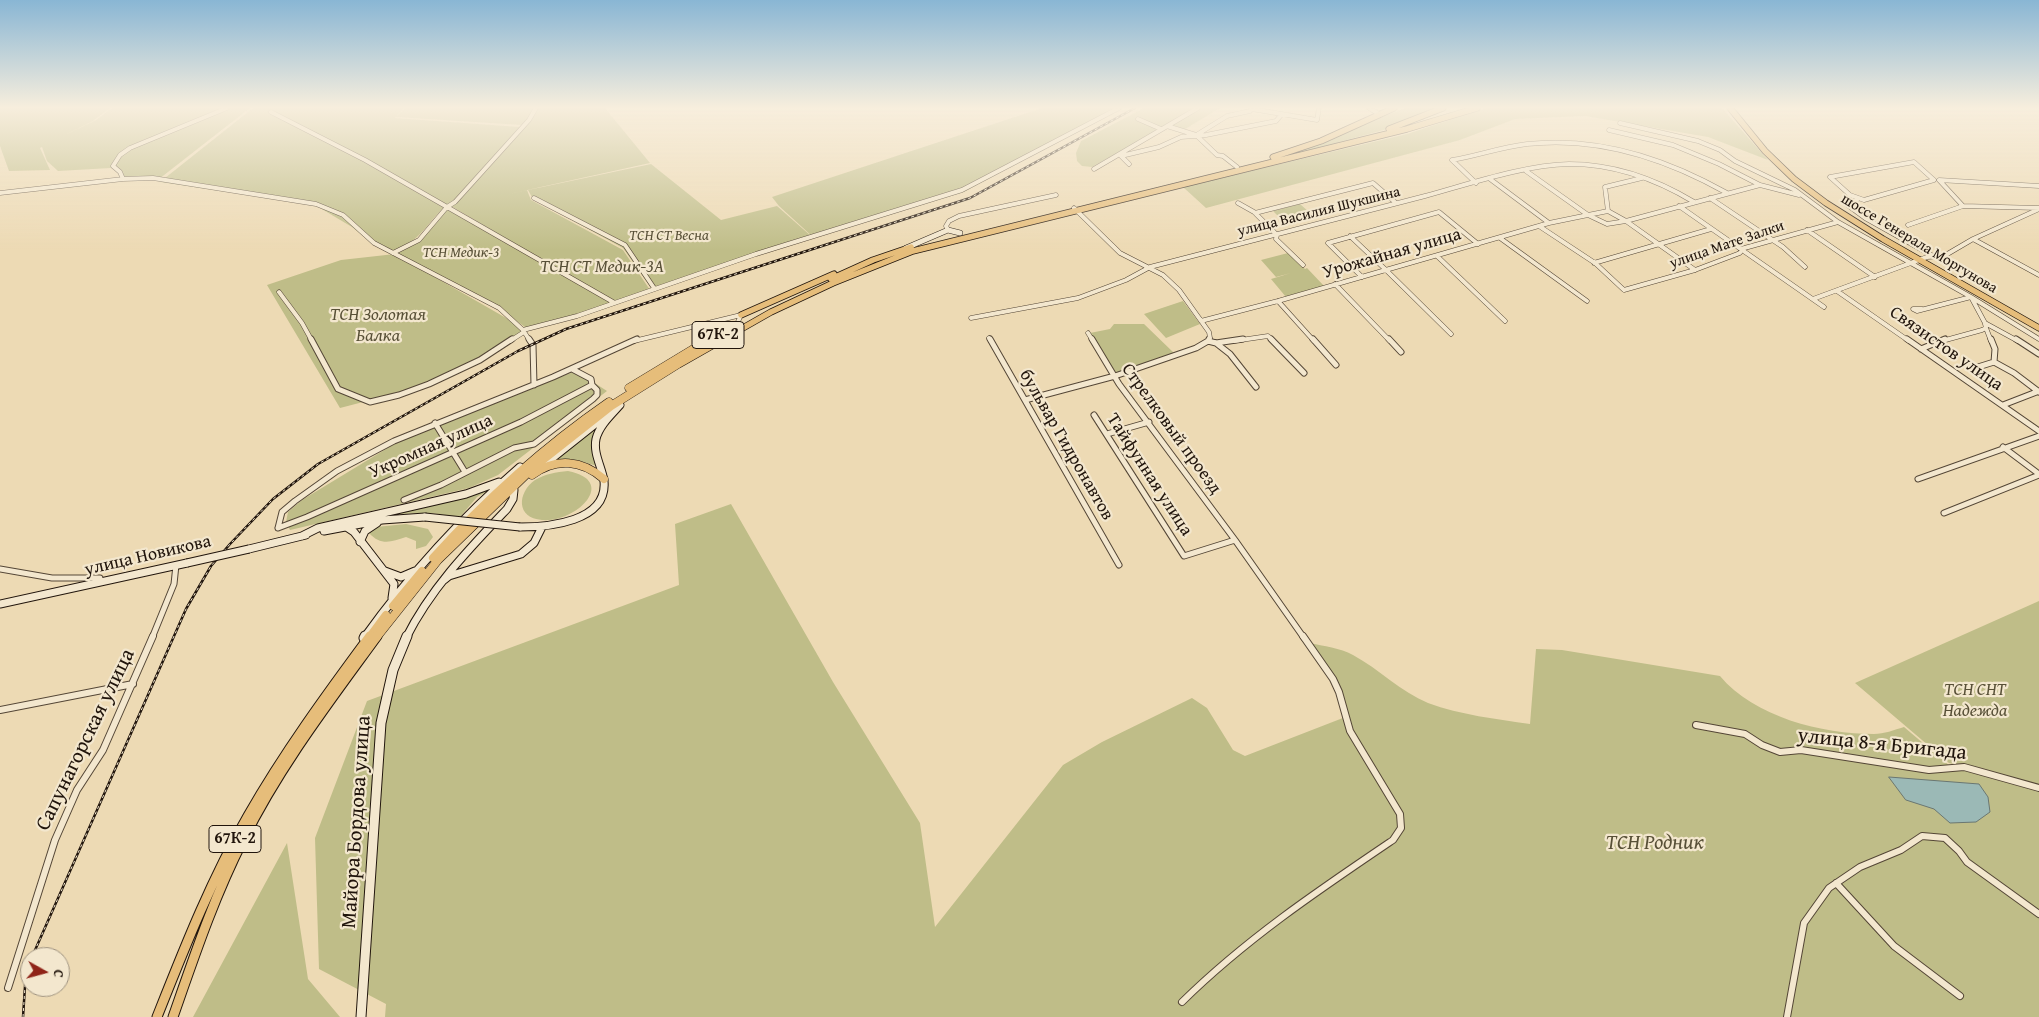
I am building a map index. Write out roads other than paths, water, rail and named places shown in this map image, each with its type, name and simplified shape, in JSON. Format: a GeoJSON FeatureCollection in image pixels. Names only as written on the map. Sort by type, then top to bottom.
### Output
{"type":"FeatureCollection","features":[{"type":"Feature","properties":{"kind":"main road","name":"67К-2"},"geometry":{"type":"LineString","coordinates":[[156,1017],[204,902],[246,818],[291,746],[345,675],[438,560],[536,466],[572,435],[611,406],[665,372],[771,312],[816,290],[891,259],[954,240],[1237,167],[1274,155]]}},
{"type":"Feature","properties":{"kind":"main road","name":"67К-2"},"geometry":{"type":"LineString","coordinates":[[173,1017],[212,904],[243,839],[282,770],[345,675],[405,591],[444,546],[487,502],[560,437],[642,380],[736,326],[846,271],[905,248],[960,233],[1076,209],[1298,155]]}},
{"type":"Feature","properties":{"kind":"main road","name":"шоссе Генерала Моргунова"},"geometry":{"type":"LineString","coordinates":[[1769,155],[1794,179],[1849,218],[2039,328]]}},
{"type":"Feature","properties":{"kind":"main road"},"geometry":{"type":"LineString","coordinates":[[905,248],[948,230],[960,233],[960,236],[954,240]]}},
{"type":"Feature","properties":{"kind":"main road"},"geometry":{"type":"LineString","coordinates":[[741,315],[818,280],[846,271]]}},
{"type":"Feature","properties":{"kind":"main road"},"geometry":{"type":"LineString","coordinates":[[485,514],[620,405],[665,372]]}},
{"type":"Feature","properties":{"kind":"main road"},"geometry":{"type":"LineString","coordinates":[[604,479],[597,458],[596,440],[607,420],[620,405]]}},
{"type":"Feature","properties":{"kind":"main road"},"geometry":{"type":"LineString","coordinates":[[345,675],[359,645],[417,570],[454,529],[506,479],[560,437]]}},
{"type":"Feature","properties":{"kind":"main road"},"geometry":{"type":"LineString","coordinates":[[536,472],[554,464],[575,462],[591,468],[604,479]]}},
{"type":"Feature","properties":{"kind":"main road","name":"улица Новикова"},"geometry":{"type":"LineString","coordinates":[[302,536],[318,528],[333,524],[466,494],[506,479]]}},
{"type":"Feature","properties":{"kind":"main road","name":"улица Новикова"},"geometry":{"type":"LineString","coordinates":[[0,604],[345,526],[382,520],[425,517],[520,527],[557,526],[588,513],[604,491],[604,479]]}},
{"type":"Feature","properties":{"kind":"main road","name":"Майора Бордова улица"},"geometry":{"type":"LineString","coordinates":[[361,1017],[378,738],[382,710],[393,669],[416,618],[439,583],[506,509],[513,499],[514,490]]}},
{"type":"Feature","properties":{"kind":"main road"},"geometry":{"type":"LineString","coordinates":[[360,542],[365,531],[382,520]]}},
{"type":"Feature","properties":{"kind":"main road"},"geometry":{"type":"LineString","coordinates":[[345,526],[354,532],[394,584],[392,601]]}},
{"type":"Feature","properties":{"kind":"main road"},"geometry":{"type":"LineString","coordinates":[[439,583],[449,576],[521,554],[534,543],[542,527]]}},
{"type":"Feature","properties":{"kind":"main road"},"geometry":{"type":"LineString","coordinates":[[385,571],[401,576],[417,570]]}},
{"type":"Feature","properties":{"kind":"street"},"geometry":{"type":"LineString","coordinates":[[121,155],[117,158],[113,166],[120,172],[123,179]]}},
{"type":"Feature","properties":{"kind":"street"},"geometry":{"type":"LineString","coordinates":[[356,155],[613,302]]}},
{"type":"Feature","properties":{"kind":"street"},"geometry":{"type":"LineString","coordinates":[[393,253],[420,240],[447,206],[455,202],[498,155]]}},
{"type":"Feature","properties":{"kind":"street"},"geometry":{"type":"LineString","coordinates":[[279,292],[302,323],[338,388],[370,402],[399,395],[429,384],[480,360],[523,331],[577,316],[654,288],[962,190],[1028,155]]}},
{"type":"Feature","properties":{"kind":"street"},"geometry":{"type":"LineString","coordinates":[[1094,169],[1117,155]]}},
{"type":"Feature","properties":{"kind":"street"},"geometry":{"type":"LineString","coordinates":[[1123,155],[1121,156],[1129,164]]}},
{"type":"Feature","properties":{"kind":"street"},"geometry":{"type":"LineString","coordinates":[[1216,155],[1223,156],[1237,167]]}},
{"type":"Feature","properties":{"kind":"street"},"geometry":{"type":"LineString","coordinates":[[1473,155],[1452,160],[1452,162],[1476,183]]}},
{"type":"Feature","properties":{"kind":"street"},"geometry":{"type":"LineString","coordinates":[[1645,155],[1701,177],[1727,193]]}},
{"type":"Feature","properties":{"kind":"street"},"geometry":{"type":"LineString","coordinates":[[1698,155],[1760,185],[1804,197]]}},
{"type":"Feature","properties":{"kind":"street"},"geometry":{"type":"LineString","coordinates":[[1729,155],[1795,190],[1838,222],[1971,297],[2039,339]]}},
{"type":"Feature","properties":{"kind":"street"},"geometry":{"type":"LineString","coordinates":[[1857,200],[1836,185],[1830,177],[1914,162],[1934,180],[1846,204],[1865,218],[1933,256]]}},
{"type":"Feature","properties":{"kind":"street","name":"улица Василия Шукшина"},"geometry":{"type":"LineString","coordinates":[[971,318],[1078,298],[1126,280],[1150,268],[1490,179],[1568,164],[1607,167],[1647,179],[1694,202]]}},
{"type":"Feature","properties":{"kind":"street"},"geometry":{"type":"LineString","coordinates":[[1745,178],[1748,167]]}},
{"type":"Feature","properties":{"kind":"street"},"geometry":{"type":"LineString","coordinates":[[1526,171],[1590,216],[1612,224],[1760,185]]}},
{"type":"Feature","properties":{"kind":"street"},"geometry":{"type":"LineString","coordinates":[[0,193],[123,179],[153,178],[316,204],[343,215],[374,243],[498,308],[531,341],[534,354],[534,385]]}},
{"type":"Feature","properties":{"kind":"street"},"geometry":{"type":"LineString","coordinates":[[1647,179],[1636,178],[1605,187],[1608,211],[1626,221],[1695,270]]}},
{"type":"Feature","properties":{"kind":"street"},"geometry":{"type":"LineString","coordinates":[[1490,179],[1549,223]]}},
{"type":"Feature","properties":{"kind":"street"},"geometry":{"type":"LineString","coordinates":[[1963,206],[1938,180],[2039,186]]}},
{"type":"Feature","properties":{"kind":"street"},"geometry":{"type":"LineString","coordinates":[[1256,213],[1373,184],[1396,203]]}},
{"type":"Feature","properties":{"kind":"street"},"geometry":{"type":"LineString","coordinates":[[948,230],[946,226],[949,221],[959,216],[1056,195]]}},
{"type":"Feature","properties":{"kind":"street"},"geometry":{"type":"LineString","coordinates":[[534,198],[625,245],[654,288]]}},
{"type":"Feature","properties":{"kind":"street"},"geometry":{"type":"LineString","coordinates":[[1710,198],[1789,251],[1805,267]]}},
{"type":"Feature","properties":{"kind":"street"},"geometry":{"type":"LineString","coordinates":[[1238,203],[1247,206],[1256,213],[1277,235],[1276,239],[1303,265]]}},
{"type":"Feature","properties":{"kind":"street"},"geometry":{"type":"LineString","coordinates":[[1679,206],[1824,307]]}},
{"type":"Feature","properties":{"kind":"street"},"geometry":{"type":"LineString","coordinates":[[1908,225],[1963,206],[2039,208]]}},
{"type":"Feature","properties":{"kind":"street"},"geometry":{"type":"LineString","coordinates":[[1813,299],[1919,260],[1933,256],[1944,256],[1973,239],[2039,208]]}},
{"type":"Feature","properties":{"kind":"street"},"geometry":{"type":"LineString","coordinates":[[1025,400],[1115,376],[1196,348],[1210,338],[1209,332],[1179,290],[1163,275],[1120,253],[1076,209]]}},
{"type":"Feature","properties":{"kind":"street","name":"Урожайная улица"},"geometry":{"type":"LineString","coordinates":[[1201,321],[1278,301],[1549,223],[1608,211]]}},
{"type":"Feature","properties":{"kind":"street"},"geometry":{"type":"LineString","coordinates":[[1362,277],[1328,243],[1439,212],[1478,244]]}},
{"type":"Feature","properties":{"kind":"street","name":"улица Мате Залки"},"geometry":{"type":"LineString","coordinates":[[1594,263],[1616,280],[1624,290],[1695,270],[1740,254],[1741,249],[1772,239],[1838,222]]}},
{"type":"Feature","properties":{"kind":"street"},"geometry":{"type":"LineString","coordinates":[[1539,226],[1594,263],[1711,229]]}},
{"type":"Feature","properties":{"kind":"street"},"geometry":{"type":"LineString","coordinates":[[1807,230],[1875,277]]}},
{"type":"Feature","properties":{"kind":"street"},"geometry":{"type":"LineString","coordinates":[[1350,236],[1451,334]]}},
{"type":"Feature","properties":{"kind":"street"},"geometry":{"type":"LineString","coordinates":[[1500,238],[1587,301]]}},
{"type":"Feature","properties":{"kind":"street"},"geometry":{"type":"LineString","coordinates":[[1973,239],[2039,275]]}},
{"type":"Feature","properties":{"kind":"street"},"geometry":{"type":"LineString","coordinates":[[1437,256],[1505,321]]}},
{"type":"Feature","properties":{"kind":"street"},"geometry":{"type":"LineString","coordinates":[[1335,284],[1401,352]]}},
{"type":"Feature","properties":{"kind":"street","name":"Связистов улица"},"geometry":{"type":"LineString","coordinates":[[1837,291],[2039,431]]}},
{"type":"Feature","properties":{"kind":"street"},"geometry":{"type":"LineString","coordinates":[[1922,309],[1971,297]]}},
{"type":"Feature","properties":{"kind":"street"},"geometry":{"type":"LineString","coordinates":[[1971,297],[1986,326],[1995,350],[1994,362]]}},
{"type":"Feature","properties":{"kind":"street"},"geometry":{"type":"LineString","coordinates":[[1278,301],[1336,365]]}},
{"type":"Feature","properties":{"kind":"street"},"geometry":{"type":"LineString","coordinates":[[465,472],[435,423],[534,385],[640,338],[741,315],[736,326]]}},
{"type":"Feature","properties":{"kind":"street"},"geometry":{"type":"LineString","coordinates":[[1921,349],[1986,326],[1999,329],[2039,354]]}},
{"type":"Feature","properties":{"kind":"street","name":"Стрелковый проезд"},"geometry":{"type":"LineString","coordinates":[[1088,332],[1115,376],[1235,540],[1333,679],[1339,692],[1350,730],[1400,814],[1403,824],[1402,831],[1393,840],[1299,904],[1252,940],[1205,978],[1182,1002]]}},
{"type":"Feature","properties":{"kind":"street"},"geometry":{"type":"LineString","coordinates":[[1208,341],[1216,343],[1268,336],[1304,373]]}},
{"type":"Feature","properties":{"kind":"street","name":"бульвар Гидронавтов"},"geometry":{"type":"LineString","coordinates":[[989,338],[1119,565]]}},
{"type":"Feature","properties":{"kind":"street"},"geometry":{"type":"LineString","coordinates":[[1216,343],[1230,354],[1256,387]]}},
{"type":"Feature","properties":{"kind":"street"},"geometry":{"type":"LineString","coordinates":[[1978,367],[1994,362],[2014,373],[2039,392]]}},
{"type":"Feature","properties":{"kind":"street"},"geometry":{"type":"LineString","coordinates":[[404,500],[441,485],[514,448],[534,444],[597,395],[597,390],[592,385],[591,379],[587,375],[572,369]]}},
{"type":"Feature","properties":{"kind":"street","name":"Укромная улица"},"geometry":{"type":"LineString","coordinates":[[435,423],[394,440],[337,471],[282,512],[278,528],[307,517],[521,422],[592,385]]}},
{"type":"Feature","properties":{"kind":"street"},"geometry":{"type":"LineString","coordinates":[[2003,406],[2039,392]]}},
{"type":"Feature","properties":{"kind":"street","name":"Тайфунная улица"},"geometry":{"type":"LineString","coordinates":[[1094,415],[1184,556],[1235,540]]}},
{"type":"Feature","properties":{"kind":"street"},"geometry":{"type":"LineString","coordinates":[[1107,434],[1149,422]]}},
{"type":"Feature","properties":{"kind":"street"},"geometry":{"type":"LineString","coordinates":[[1918,479],[2039,436]]}},
{"type":"Feature","properties":{"kind":"street"},"geometry":{"type":"LineString","coordinates":[[2003,448],[2039,475]]}},
{"type":"Feature","properties":{"kind":"street"},"geometry":{"type":"LineString","coordinates":[[1944,513],[2039,475]]}},
{"type":"Feature","properties":{"kind":"street","name":"Сапунагорская улица"},"geometry":{"type":"LineString","coordinates":[[8,988],[55,840],[77,790],[103,750],[133,684],[174,584],[176,565]]}},
{"type":"Feature","properties":{"kind":"street"},"geometry":{"type":"LineString","coordinates":[[0,569],[52,578],[100,578],[99,582]]}},
{"type":"Feature","properties":{"kind":"street"},"geometry":{"type":"LineString","coordinates":[[0,710],[133,684]]}},
{"type":"Feature","properties":{"kind":"street","name":"улица 8-я Бригада"},"geometry":{"type":"LineString","coordinates":[[1696,725],[1745,734],[1762,745],[1780,752],[1801,750],[1929,770],[1964,767],[2039,788]]}},
{"type":"Feature","properties":{"kind":"street"},"geometry":{"type":"LineString","coordinates":[[1787,1017],[1804,923],[1829,888],[1860,867],[1901,850],[1922,836],[1945,838],[1959,851],[1967,862],[2039,914]]}},
{"type":"Feature","properties":{"kind":"street"},"geometry":{"type":"LineString","coordinates":[[1836,883],[1894,946],[1960,996]]}},
{"type":"Feature","properties":{"kind":"water"},"geometry":{"type":"Polygon","coordinates":[[[1889,777],[1979,784],[1988,797],[1990,812],[1976,822],[1950,823],[1934,809],[1906,800],[1889,777]]]}},
{"type":"Feature","properties":{"kind":"railway"},"geometry":{"type":"LineString","coordinates":[[36,947],[186,609],[211,566],[273,499],[318,464],[518,351],[566,329],[970,198],[1048,155]]}},
{"type":"Feature","properties":{"kind":"railway"},"geometry":{"type":"LineString","coordinates":[[23,1017],[24,997]]}},
{"type":"Feature","properties":{"kind":"park label","name":"ТСН СТ Весна"},"geometry":{"type":"Point","coordinates":[669,236]}},
{"type":"Feature","properties":{"kind":"park label","name":"ТСН Медик-3"},"geometry":{"type":"Point","coordinates":[461,253]}},
{"type":"Feature","properties":{"kind":"park label","name":"ТСН СТ Медик-3А"},"geometry":{"type":"Point","coordinates":[602,267]}},
{"type":"Feature","properties":{"kind":"park label","name":"ТСН Золотая Балка"},"geometry":{"type":"Point","coordinates":[378,325]}},
{"type":"Feature","properties":{"kind":"park label","name":"ТСН СНТ Надежда"},"geometry":{"type":"Point","coordinates":[1975,700]}},
{"type":"Feature","properties":{"kind":"park label","name":"ТСН Родник"},"geometry":{"type":"Point","coordinates":[1655,844]}}]}
